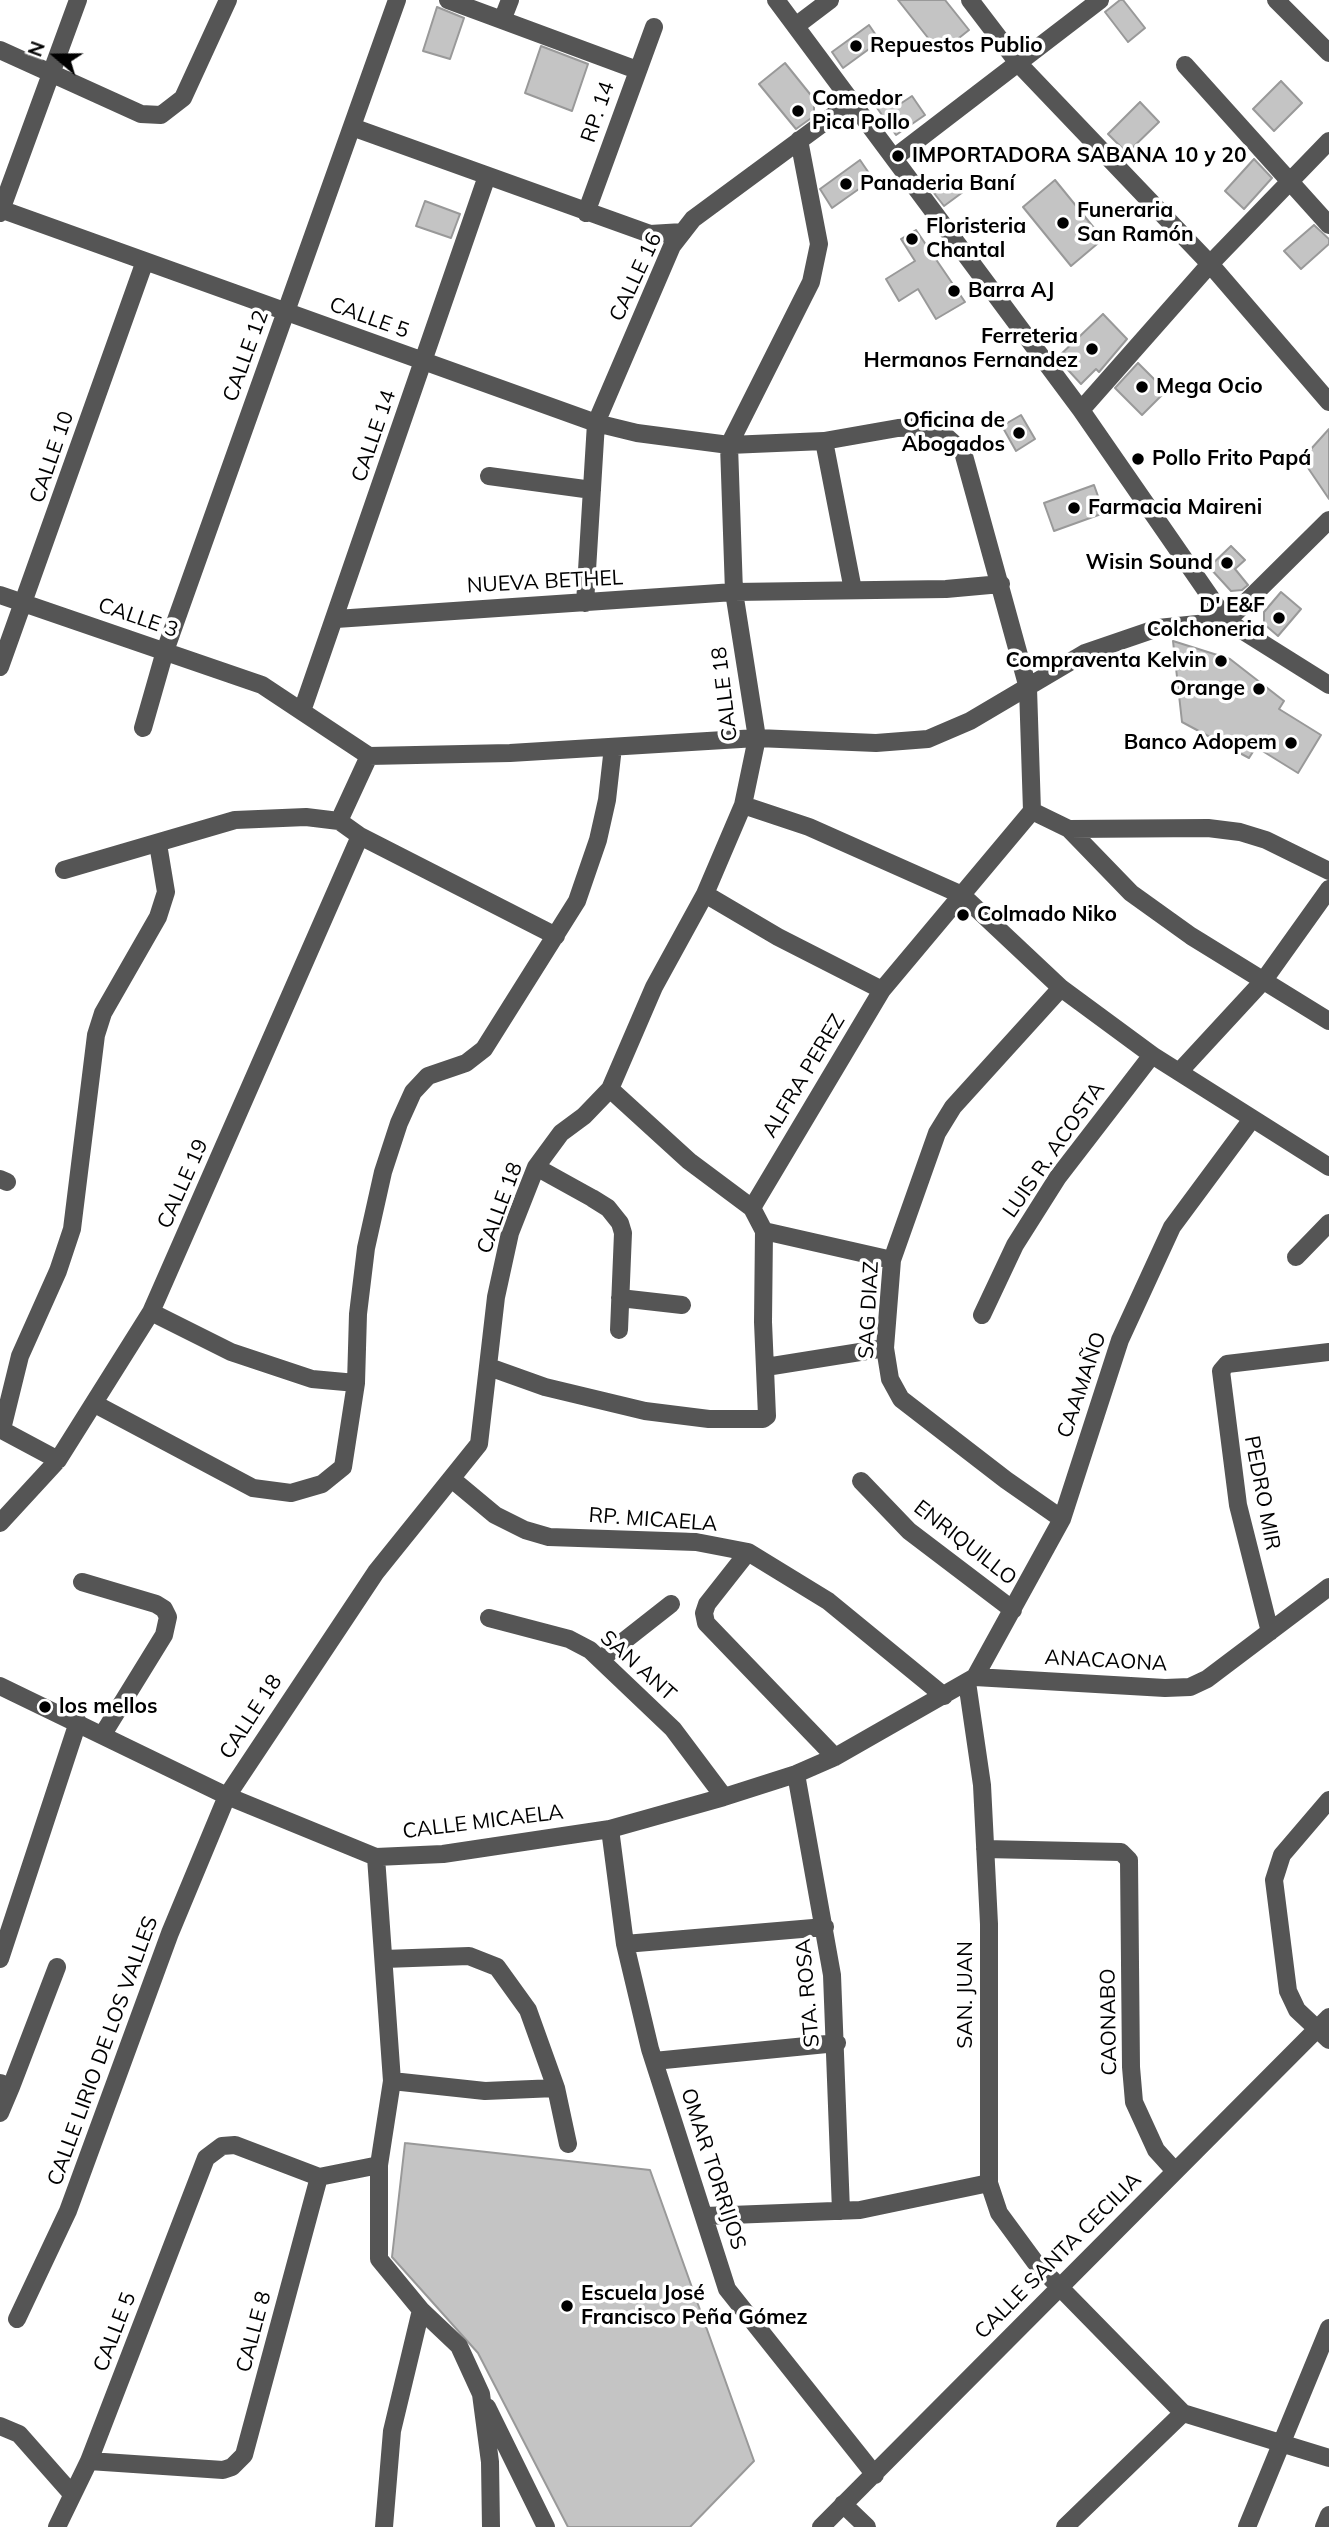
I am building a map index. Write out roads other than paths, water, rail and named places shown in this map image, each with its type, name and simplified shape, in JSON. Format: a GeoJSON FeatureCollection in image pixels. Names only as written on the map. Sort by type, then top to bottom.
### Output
{"type":"FeatureCollection","features":[{"type":"Feature","properties":{"kind":"street"},"geometry":{"type":"LineString","coordinates":[[0,211],[78,0]]}},
{"type":"Feature","properties":{"kind":"street"},"geometry":{"type":"LineString","coordinates":[[0,50],[141,114],[161,115],[183,98],[228,0]]}},
{"type":"Feature","properties":{"kind":"street","name":"CALLE 12"},"geometry":{"type":"LineString","coordinates":[[143,729],[166,651],[397,0]]}},
{"type":"Feature","properties":{"kind":"street"},"geometry":{"type":"LineString","coordinates":[[448,0],[503,18],[637,71]]}},
{"type":"Feature","properties":{"kind":"street"},"geometry":{"type":"LineString","coordinates":[[503,18],[510,0]]}},
{"type":"Feature","properties":{"kind":"street"},"geometry":{"type":"LineString","coordinates":[[776,0],[1081,410],[1227,621],[1329,685]]}},
{"type":"Feature","properties":{"kind":"street"},"geometry":{"type":"LineString","coordinates":[[797,25],[830,0]]}},
{"type":"Feature","properties":{"kind":"street"},"geometry":{"type":"LineString","coordinates":[[970,0],[1018,63],[1210,264],[1329,402]]}},
{"type":"Feature","properties":{"kind":"street"},"geometry":{"type":"LineString","coordinates":[[1276,0],[1329,53]]}},
{"type":"Feature","properties":{"kind":"street"},"geometry":{"type":"LineString","coordinates":[[894,158],[1095,1]]}},
{"type":"Feature","properties":{"kind":"street","name":"RP. 14"},"geometry":{"type":"LineString","coordinates":[[586,213],[654,27]]}},
{"type":"Feature","properties":{"kind":"street"},"geometry":{"type":"LineString","coordinates":[[1185,65],[1329,225]]}},
{"type":"Feature","properties":{"kind":"street","name":"CALLE 16"},"geometry":{"type":"LineString","coordinates":[[585,603],[596,423],[672,246],[693,219],[853,101]]}},
{"type":"Feature","properties":{"kind":"street"},"geometry":{"type":"LineString","coordinates":[[352,127],[650,234],[683,232]]}},
{"type":"Feature","properties":{"kind":"street"},"geometry":{"type":"LineString","coordinates":[[729,445],[811,282],[819,244],[799,140]]}},
{"type":"Feature","properties":{"kind":"street"},"geometry":{"type":"LineString","coordinates":[[1081,410],[1210,264],[1329,141]]}},
{"type":"Feature","properties":{"kind":"street","name":"CALLE 14"},"geometry":{"type":"LineString","coordinates":[[302,711],[487,176]]}},
{"type":"Feature","properties":{"kind":"street","name":"CALLE 5"},"geometry":{"type":"LineString","coordinates":[[0,211],[596,423],[637,433],[729,445],[824,441],[898,428],[924,427],[941,432],[953,440],[963,452],[1028,688],[1032,811]]}},
{"type":"Feature","properties":{"kind":"street","name":"CALLE 10"},"geometry":{"type":"LineString","coordinates":[[0,667],[145,261]]}},
{"type":"Feature","properties":{"kind":"street"},"geometry":{"type":"LineString","coordinates":[[824,441],[853,590]]}},
{"type":"Feature","properties":{"kind":"street","name":"CALLE 18"},"geometry":{"type":"LineString","coordinates":[[227,1796],[376,1572],[453,1480],[479,1444],[496,1297],[510,1233],[536,1167],[561,1133],[584,1116],[610,1089],[654,987],[705,894],[743,805],[757,738],[734,592],[729,445]]}},
{"type":"Feature","properties":{"kind":"street"},"geometry":{"type":"LineString","coordinates":[[489,476],[592,490]]}},
{"type":"Feature","properties":{"kind":"street"},"geometry":{"type":"LineString","coordinates":[[339,821],[369,756],[613,747],[757,738],[876,743],[928,739],[970,721],[1085,653],[1158,628],[1227,621],[1329,520]]}},
{"type":"Feature","properties":{"kind":"street","name":"NUEVA BETHEL"},"geometry":{"type":"LineString","coordinates":[[336,619],[734,592],[946,589],[1001,584]]}},
{"type":"Feature","properties":{"kind":"street","name":"CALLE 3"},"geometry":{"type":"LineString","coordinates":[[0,595],[262,685],[369,756]]}},
{"type":"Feature","properties":{"kind":"street"},"geometry":{"type":"LineString","coordinates":[[95,1404],[253,1488],[291,1493],[322,1483],[343,1467],[356,1383],[358,1314],[366,1248],[383,1172],[413,1092],[428,1076],[466,1063],[484,1049],[577,901],[598,840],[607,800],[613,747]]}},
{"type":"Feature","properties":{"kind":"street"},"geometry":{"type":"LineString","coordinates":[[743,805],[809,827],[962,895],[1061,988],[1152,1055],[1329,1167]]}},
{"type":"Feature","properties":{"kind":"street"},"geometry":{"type":"LineString","coordinates":[[1032,811],[1069,829],[1131,892],[1191,936],[1329,1021]]}},
{"type":"Feature","properties":{"kind":"street","name":"ALFRA PEREZ"},"geometry":{"type":"LineString","coordinates":[[752,1208],[882,990],[1032,811]]}},
{"type":"Feature","properties":{"kind":"street"},"geometry":{"type":"LineString","coordinates":[[64,870],[235,820],[306,817],[339,821],[360,836],[556,936]]}},
{"type":"Feature","properties":{"kind":"street"},"geometry":{"type":"LineString","coordinates":[[1069,829],[1208,828],[1240,832],[1266,840],[1329,871]]}},
{"type":"Feature","properties":{"kind":"street","name":"CALLE 19"},"geometry":{"type":"LineString","coordinates":[[0,1523],[58,1460],[151,1312],[360,836]]}},
{"type":"Feature","properties":{"kind":"street"},"geometry":{"type":"LineString","coordinates":[[58,1460],[1,1429],[20,1356],[58,1271],[72,1228],[96,1035],[103,1013],[158,917],[166,892],[158,844]]}},
{"type":"Feature","properties":{"kind":"street"},"geometry":{"type":"LineString","coordinates":[[1179,1072],[1264,980],[1329,889]]}},
{"type":"Feature","properties":{"kind":"street"},"geometry":{"type":"LineString","coordinates":[[705,894],[778,937],[882,990]]}},
{"type":"Feature","properties":{"kind":"street","name":"SAG DIAZ"},"geometry":{"type":"LineString","coordinates":[[1061,988],[953,1107],[930,1151],[892,1260],[885,1348],[890,1379],[901,1399],[1006,1480],[1062,1519]]}},
{"type":"Feature","properties":{"kind":"street","name":"LUIS R. ACOSTA"},"geometry":{"type":"LineString","coordinates":[[982,1315],[1015,1245],[1058,1177],[1152,1055]]}},
{"type":"Feature","properties":{"kind":"street"},"geometry":{"type":"LineString","coordinates":[[489,1367],[545,1387],[645,1410],[709,1419],[763,1419],[769,1411],[764,1230],[752,1208],[689,1161],[610,1089]]}},
{"type":"Feature","properties":{"kind":"street","name":"CAAMAÑO"},"geometry":{"type":"LineString","coordinates":[[971,1679],[1013,1610],[1062,1519],[1120,1340],[1172,1227],[1252,1119]]}},
{"type":"Feature","properties":{"kind":"street"},"geometry":{"type":"LineString","coordinates":[[536,1167],[608,1208],[621,1223],[623,1233],[619,1330]]}},
{"type":"Feature","properties":{"kind":"street"},"geometry":{"type":"LineString","coordinates":[[1296,1257],[1329,1223]]}},
{"type":"Feature","properties":{"kind":"street"},"geometry":{"type":"LineString","coordinates":[[764,1230],[892,1260]]}},
{"type":"Feature","properties":{"kind":"street"},"geometry":{"type":"LineString","coordinates":[[620,1298],[682,1306]]}},
{"type":"Feature","properties":{"kind":"street"},"geometry":{"type":"LineString","coordinates":[[151,1312],[231,1352],[312,1379],[356,1383]]}},
{"type":"Feature","properties":{"kind":"street"},"geometry":{"type":"LineString","coordinates":[[766,1367],[885,1348]]}},
{"type":"Feature","properties":{"kind":"street","name":"PEDRO MIR"},"geometry":{"type":"LineString","coordinates":[[1270,1632],[1238,1505],[1220,1380],[1221,1371],[1227,1364],[1329,1352]]}},
{"type":"Feature","properties":{"kind":"street","name":"RP. MICAELA"},"geometry":{"type":"LineString","coordinates":[[453,1480],[495,1515],[525,1530],[550,1537],[696,1542],[748,1552],[828,1601],[944,1696]]}},
{"type":"Feature","properties":{"kind":"street","name":"ENRIQUILLO"},"geometry":{"type":"LineString","coordinates":[[861,1480],[909,1531],[1013,1610]]}},
{"type":"Feature","properties":{"kind":"street"},"geometry":{"type":"LineString","coordinates":[[748,1552],[707,1604],[704,1613],[706,1623],[835,1757]]}},
{"type":"Feature","properties":{"kind":"street"},"geometry":{"type":"LineString","coordinates":[[82,1582],[156,1604],[164,1609],[168,1617],[164,1635],[103,1734]]}},
{"type":"Feature","properties":{"kind":"street","name":"ANACAONA"},"geometry":{"type":"LineString","coordinates":[[971,1679],[1190,1687],[1207,1679],[1329,1587]]}},
{"type":"Feature","properties":{"kind":"street"},"geometry":{"type":"LineString","coordinates":[[600,1659],[671,1604]]}},
{"type":"Feature","properties":{"kind":"street","name":"SAN ANT"},"geometry":{"type":"LineString","coordinates":[[489,1618],[569,1640],[600,1659],[673,1729],[724,1797]]}},
{"type":"Feature","properties":{"kind":"street","name":"CALLE MICAELA"},"geometry":{"type":"LineString","coordinates":[[0,1686],[227,1796],[376,1857],[443,1853],[610,1829],[724,1797],[796,1774],[835,1757],[971,1679]]}},
{"type":"Feature","properties":{"kind":"street","name":"SAN. JUAN"},"geometry":{"type":"LineString","coordinates":[[971,1679],[982,1785],[989,1924],[989,2183],[999,2213],[1019,2243],[1058,2287],[1183,2413]]}},
{"type":"Feature","properties":{"kind":"street"},"geometry":{"type":"LineString","coordinates":[[0,1959],[78,1722]]}},
{"type":"Feature","properties":{"kind":"street","name":"STA. ROSA"},"geometry":{"type":"LineString","coordinates":[[796,1774],[825,1927],[837,2043],[841,2211]]}},
{"type":"Feature","properties":{"kind":"street","name":"CALLE LIRIO DE LOS VALLES"},"geometry":{"type":"LineString","coordinates":[[17,2319],[68,2211],[170,1933],[227,1796]]}},
{"type":"Feature","properties":{"kind":"street"},"geometry":{"type":"LineString","coordinates":[[1322,2035],[1297,2010],[1288,1992],[1274,1880],[1282,1854],[1329,1800]]}},
{"type":"Feature","properties":{"kind":"street","name":"OMAR TORRIJOS"},"geometry":{"type":"LineString","coordinates":[[610,1829],[625,1944],[654,2061],[727,2289],[876,2475]]}},
{"type":"Feature","properties":{"kind":"street","name":"CAONABO"},"geometry":{"type":"LineString","coordinates":[[985,1849],[1121,1852],[1129,1860],[1130,2067],[1134,2102],[1156,2150],[1175,2171]]}},
{"type":"Feature","properties":{"kind":"street"},"geometry":{"type":"LineString","coordinates":[[376,1857],[392,2081],[379,2165],[379,2259],[421,2310],[459,2346],[546,2527]]}},
{"type":"Feature","properties":{"kind":"street"},"geometry":{"type":"LineString","coordinates":[[625,1944],[825,1927]]}},
{"type":"Feature","properties":{"kind":"street"},"geometry":{"type":"LineString","coordinates":[[384,1959],[469,1956],[497,1967],[528,2010],[556,2088],[568,2144]]}},
{"type":"Feature","properties":{"kind":"street"},"geometry":{"type":"LineString","coordinates":[[0,2113],[5,2085],[57,1967]]}},
{"type":"Feature","properties":{"kind":"street","name":"CALLE SANTA CECILIA"},"geometry":{"type":"LineString","coordinates":[[821,2527],[876,2475],[1175,2171],[1322,2035],[1329,2017]]}},
{"type":"Feature","properties":{"kind":"street"},"geometry":{"type":"LineString","coordinates":[[654,2061],[837,2043]]}},
{"type":"Feature","properties":{"kind":"street"},"geometry":{"type":"LineString","coordinates":[[392,2081],[485,2091],[556,2088]]}},
{"type":"Feature","properties":{"kind":"street","name":"CALLE 5"},"geometry":{"type":"LineString","coordinates":[[57,2527],[89,2461],[206,2158],[222,2146],[235,2145],[319,2177]]}},
{"type":"Feature","properties":{"kind":"street"},"geometry":{"type":"LineString","coordinates":[[319,2177],[379,2165]]}},
{"type":"Feature","properties":{"kind":"street","name":"CALLE 8"},"geometry":{"type":"LineString","coordinates":[[89,2461],[223,2470],[232,2467],[244,2455],[319,2177]]}},
{"type":"Feature","properties":{"kind":"street"},"geometry":{"type":"LineString","coordinates":[[705,2216],[860,2210],[989,2183]]}},
{"type":"Feature","properties":{"kind":"street"},"geometry":{"type":"LineString","coordinates":[[384,2527],[392,2431],[421,2310]]}},
{"type":"Feature","properties":{"kind":"street"},"geometry":{"type":"LineString","coordinates":[[1247,2527],[1329,2328]]}},
{"type":"Feature","properties":{"kind":"street"},"geometry":{"type":"LineString","coordinates":[[481,2394],[490,2462],[491,2527]]}},
{"type":"Feature","properties":{"kind":"street"},"geometry":{"type":"LineString","coordinates":[[1065,2527],[1183,2413],[1329,2458]]}},
{"type":"Feature","properties":{"kind":"street"},"geometry":{"type":"LineString","coordinates":[[0,2426],[19,2434],[72,2494]]}},
{"type":"Feature","properties":{"kind":"street"},"geometry":{"type":"LineString","coordinates":[[843,2504],[867,2527]]}},
{"type":"Feature","properties":{"kind":"street"},"geometry":{"type":"LineString","coordinates":[[1324,2527],[1329,2515]]}},
{"type":"Feature","properties":{"kind":"place","name":"Repuestos Publio"},"geometry":{"type":"Point","coordinates":[856,46]}},
{"type":"Feature","properties":{"kind":"place","name":"Comedor Pica Pollo"},"geometry":{"type":"Point","coordinates":[798,111]}},
{"type":"Feature","properties":{"kind":"place","name":"IMPORTADORA SABANA 10 y 20"},"geometry":{"type":"Point","coordinates":[898,156]}},
{"type":"Feature","properties":{"kind":"place","name":"Panaderia Baní"},"geometry":{"type":"Point","coordinates":[846,184]}},
{"type":"Feature","properties":{"kind":"place","name":"Funeraria San Ramón"},"geometry":{"type":"Point","coordinates":[1063,223]}},
{"type":"Feature","properties":{"kind":"place","name":"Floristeria Chantal"},"geometry":{"type":"Point","coordinates":[912,239]}},
{"type":"Feature","properties":{"kind":"place","name":"Barra AJ"},"geometry":{"type":"Point","coordinates":[954,291]}},
{"type":"Feature","properties":{"kind":"place","name":"Ferreteria Hermanos Fernandez"},"geometry":{"type":"Point","coordinates":[1092,349]}},
{"type":"Feature","properties":{"kind":"place","name":"Mega Ocio"},"geometry":{"type":"Point","coordinates":[1142,387]}},
{"type":"Feature","properties":{"kind":"place","name":"Oficina de Abogados"},"geometry":{"type":"Point","coordinates":[1019,433]}},
{"type":"Feature","properties":{"kind":"place","name":"Pollo Frito Papá"},"geometry":{"type":"Point","coordinates":[1138,459]}},
{"type":"Feature","properties":{"kind":"place","name":"Farmacia Maireni"},"geometry":{"type":"Point","coordinates":[1074,508]}},
{"type":"Feature","properties":{"kind":"place","name":"Wisin Sound"},"geometry":{"type":"Point","coordinates":[1227,563]}},
{"type":"Feature","properties":{"kind":"place","name":"D' E&F Colchoneria"},"geometry":{"type":"Point","coordinates":[1279,618]}},
{"type":"Feature","properties":{"kind":"place","name":"Compraventa Kelvin"},"geometry":{"type":"Point","coordinates":[1221,661]}},
{"type":"Feature","properties":{"kind":"place","name":"Orange"},"geometry":{"type":"Point","coordinates":[1259,689]}},
{"type":"Feature","properties":{"kind":"place","name":"Banco Adopem"},"geometry":{"type":"Point","coordinates":[1291,743]}},
{"type":"Feature","properties":{"kind":"place","name":"Colmado Niko"},"geometry":{"type":"Point","coordinates":[963,915]}},
{"type":"Feature","properties":{"kind":"place","name":"los mellos"},"geometry":{"type":"Point","coordinates":[45,1707]}},
{"type":"Feature","properties":{"kind":"place","name":"Escuela José Francisco Peña Gómez"},"geometry":{"type":"Point","coordinates":[567,2306]}}]}
